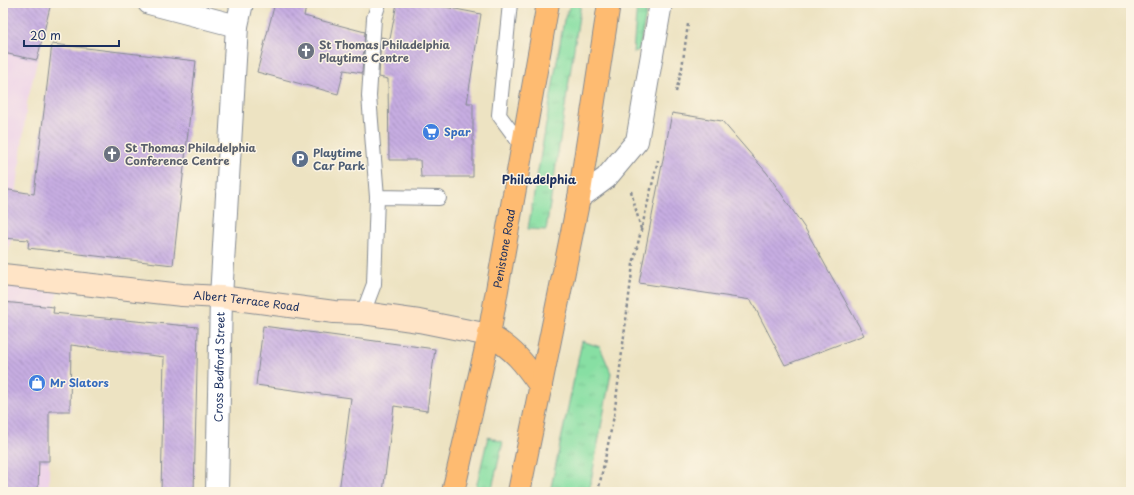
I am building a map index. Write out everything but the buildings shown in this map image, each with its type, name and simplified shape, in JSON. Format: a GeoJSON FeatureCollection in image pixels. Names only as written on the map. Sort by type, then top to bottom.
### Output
{"type":"FeatureCollection","features":[{"type":"Feature","properties":{"kind":"highway","name":"Penistone Road"},"geometry":{"type":"LineString","coordinates":[[453,492],[489,335],[524,149],[548,3]]}},
{"type":"Feature","properties":{"kind":"highway"},"geometry":{"type":"LineString","coordinates":[[519,492],[579,198],[609,3]]}},
{"type":"Feature","properties":{"kind":"highway"},"geometry":{"type":"LineString","coordinates":[[489,335],[508,346],[526,365],[541,387]]}},
{"type":"Feature","properties":{"kind":"street"},"geometry":{"type":"LineString","coordinates":[[149,3],[237,26]]}},
{"type":"Feature","properties":{"kind":"street","name":"Cross Bedford Street"},"geometry":{"type":"LineString","coordinates":[[217,492],[221,297],[237,26],[242,3]]}},
{"type":"Feature","properties":{"kind":"street"},"geometry":{"type":"LineString","coordinates":[[579,198],[606,178],[623,160],[637,141],[661,3]]}},
{"type":"Feature","properties":{"kind":"street","name":"Albert Terrace Road"},"geometry":{"type":"LineString","coordinates":[[3,275],[182,295],[221,297],[334,312],[363,313],[419,320],[489,335]]}},
{"type":"Feature","properties":{"kind":"lane"},"geometry":{"type":"LineString","coordinates":[[363,313],[374,284],[377,197],[369,96],[374,18],[379,3]]}},
{"type":"Feature","properties":{"kind":"lane"},"geometry":{"type":"LineString","coordinates":[[510,3],[499,114],[524,149]]}},
{"type":"Feature","properties":{"kind":"lane"},"geometry":{"type":"LineString","coordinates":[[377,197],[439,198]]}},
{"type":"Feature","properties":{"kind":"path"},"geometry":{"type":"LineString","coordinates":[[598,492],[614,416],[633,264],[641,230],[623,160]]}},
{"type":"Feature","properties":{"kind":"shaded area"},"geometry":{"type":"Polygon","coordinates":[[[3,3],[51,4],[27,103],[11,238],[4,275],[60,282],[54,307],[47,356],[71,356],[70,411],[49,411],[49,492],[3,492],[3,3]]]}},
{"type":"Feature","properties":{"kind":"green space"},"geometry":{"type":"Polygon","coordinates":[[[571,3],[581,3],[546,230],[528,229],[564,20],[571,3]]]}},
{"type":"Feature","properties":{"kind":"green space"},"geometry":{"type":"Polygon","coordinates":[[[637,3],[648,3],[639,50],[633,53],[637,3]]]}},
{"type":"Feature","properties":{"kind":"green space"},"geometry":{"type":"Polygon","coordinates":[[[582,341],[600,347],[611,373],[589,492],[550,492],[582,341]]]}},
{"type":"Feature","properties":{"kind":"green space"},"geometry":{"type":"Polygon","coordinates":[[[488,437],[503,442],[491,492],[475,492],[488,437]]]}},
{"type":"Feature","properties":{"kind":"place","name":"St Thomas Philadelphia Playtime Centre"},"geometry":{"type":"Point","coordinates":[306,51]}},
{"type":"Feature","properties":{"kind":"place","name":"Spar"},"geometry":{"type":"Point","coordinates":[431,132]}},
{"type":"Feature","properties":{"kind":"place","name":"St Thomas Philadelphia Conference Centre"},"geometry":{"type":"Point","coordinates":[112,154]}},
{"type":"Feature","properties":{"kind":"place","name":"Playtime Car Park"},"geometry":{"type":"Point","coordinates":[300,159]}},
{"type":"Feature","properties":{"kind":"place","name":"Mr Slators"},"geometry":{"type":"Point","coordinates":[37,383]}},
{"type":"Feature","properties":{"kind":"district","name":"Philadelphia"},"geometry":{"type":"Point","coordinates":[539,180]}}]}
